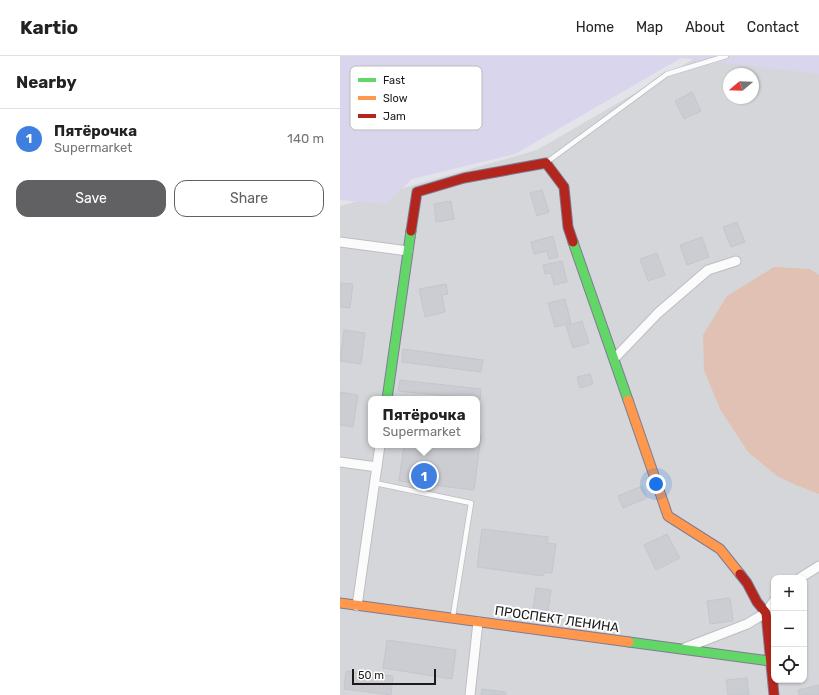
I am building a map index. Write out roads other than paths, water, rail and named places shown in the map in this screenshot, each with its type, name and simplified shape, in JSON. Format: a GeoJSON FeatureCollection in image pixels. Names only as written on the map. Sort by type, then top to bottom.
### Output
{"type":"FeatureCollection","features":[{"type":"Feature","properties":{"kind":"street"},"geometry":{"type":"LineString","coordinates":[[387,396],[416,192],[464,178],[546,163],[564,187],[568,227],[668,516],[720,549],[747,583],[756,602],[766,613],[774,695]]}},
{"type":"Feature","properties":{"kind":"street"},"geometry":{"type":"LineString","coordinates":[[340,242],[408,251]]}},
{"type":"Feature","properties":{"kind":"street"},"geometry":{"type":"LineString","coordinates":[[614,359],[658,313],[708,270],[736,261]]}},
{"type":"Feature","properties":{"kind":"street"},"geometry":{"type":"LineString","coordinates":[[357,606],[380,448]]}},
{"type":"Feature","properties":{"kind":"street"},"geometry":{"type":"LineString","coordinates":[[340,462],[377,467]]}},
{"type":"Feature","properties":{"kind":"street"},"geometry":{"type":"LineString","coordinates":[[805,575],[819,566]]}},
{"type":"Feature","properties":{"kind":"street","name":"ПРОСПЕКТ ЛЕНИНА"},"geometry":{"type":"LineString","coordinates":[[340,604],[770,661]]}},
{"type":"Feature","properties":{"kind":"street"},"geometry":{"type":"LineString","coordinates":[[682,649],[705,642],[747,624],[766,613],[771,606]]}},
{"type":"Feature","properties":{"kind":"street"},"geometry":{"type":"LineString","coordinates":[[470,695],[478,622]]}},
{"type":"Feature","properties":{"kind":"lane"},"geometry":{"type":"LineString","coordinates":[[546,163],[667,74],[726,56]]}},
{"type":"Feature","properties":{"kind":"lane"},"geometry":{"type":"LineString","coordinates":[[375,483],[471,503],[453,619]]}},
{"type":"Feature","properties":{"kind":"place","name":"Пятёрочка"},"geometry":{"type":"Point","coordinates":[424,476]}}]}
